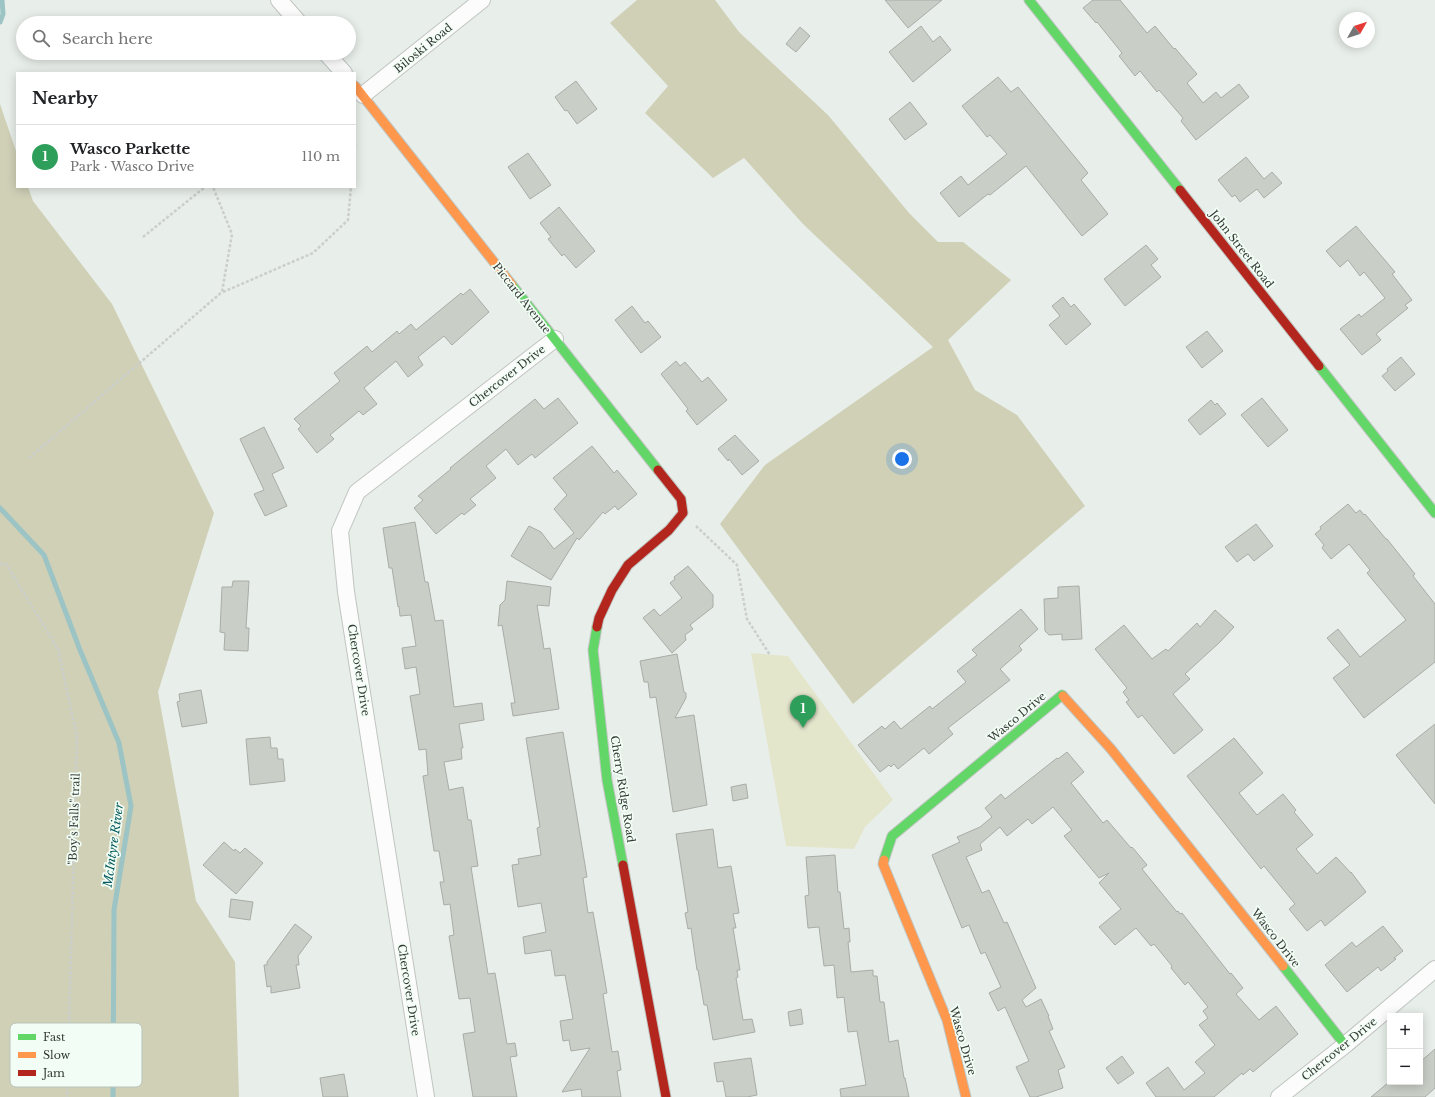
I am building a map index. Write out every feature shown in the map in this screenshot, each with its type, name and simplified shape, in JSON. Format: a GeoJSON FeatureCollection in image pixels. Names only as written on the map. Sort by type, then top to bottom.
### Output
{"type":"FeatureCollection","features":[{"type":"Feature","properties":{"kind":"street"},"geometry":{"type":"LineString","coordinates":[[279,0],[293,16]]}},
{"type":"Feature","properties":{"kind":"street","name":"Biloski Road"},"geometry":{"type":"LineString","coordinates":[[359,90],[482,0]]}},
{"type":"Feature","properties":{"kind":"street","name":"John Street Road"},"geometry":{"type":"LineString","coordinates":[[1029,0],[1435,513]]}},
{"type":"Feature","properties":{"kind":"street"},"geometry":{"type":"LineString","coordinates":[[332,60],[343,72]]}},
{"type":"Feature","properties":{"kind":"street","name":"Piccard Avenue"},"geometry":{"type":"LineString","coordinates":[[359,90],[681,499],[683,513]]}},
{"type":"Feature","properties":{"kind":"street","name":"Chercover Drive"},"geometry":{"type":"LineString","coordinates":[[426,1097],[346,592],[340,531],[357,492],[555,339]]}},
{"type":"Feature","properties":{"kind":"street","name":"Cherry Ridge Road"},"geometry":{"type":"LineString","coordinates":[[666,1097],[607,780],[593,650],[599,618],[612,590],[628,565],[669,530],[683,513]]}},
{"type":"Feature","properties":{"kind":"street","name":"Wasco Drive"},"geometry":{"type":"LineString","coordinates":[[966,1097],[947,1020],[883,864],[892,836],[1062,695],[1111,749],[1345,1045]]}},
{"type":"Feature","properties":{"kind":"street","name":"Chercover Drive"},"geometry":{"type":"LineString","coordinates":[[1279,1097],[1345,1045],[1435,969]]}},
{"type":"Feature","properties":{"kind":"path"},"geometry":{"type":"LineString","coordinates":[[142,237],[204,188]]}},
{"type":"Feature","properties":{"kind":"path"},"geometry":{"type":"LineString","coordinates":[[213,188],[232,234],[222,292]]}},
{"type":"Feature","properties":{"kind":"path"},"geometry":{"type":"LineString","coordinates":[[29,458],[222,292],[312,253],[348,220],[351,188]]}},
{"type":"Feature","properties":{"kind":"path"},"geometry":{"type":"LineString","coordinates":[[683,513],[737,565],[747,619],[770,655]]}},
{"type":"Feature","properties":{"kind":"path","name":"\"Boy's Falls\" trail"},"geometry":{"type":"LineString","coordinates":[[0,564],[6,564],[58,649],[77,737],[68,1023]]}},
{"type":"Feature","properties":{"kind":"path","name":"\"Boy's Falls\" trail"},"geometry":{"type":"LineString","coordinates":[[66,1087],[66,1097]]}},
{"type":"Feature","properties":{"kind":"green space"},"geometry":{"type":"Polygon","coordinates":[[[637,0],[715,0],[739,32],[828,115],[909,213],[938,242],[963,242],[1011,280],[948,340],[975,390],[1017,415],[1085,506],[853,704],[720,524],[765,465],[933,347],[803,224],[744,158],[713,178],[645,113],[668,86],[610,23],[637,0]]]}},
{"type":"Feature","properties":{"kind":"green space"},"geometry":{"type":"Polygon","coordinates":[[[0,104],[16,151],[16,188],[28,188],[33,201],[112,304],[214,513],[158,692],[196,901],[235,962],[239,1097],[0,1097],[0,104]]]}},
{"type":"Feature","properties":{"kind":"green space"},"geometry":{"type":"Polygon","coordinates":[[[751,653],[788,656],[893,800],[865,827],[854,849],[786,846],[751,653]]]}},
{"type":"Feature","properties":{"kind":"building"},"geometry":{"type":"Polygon","coordinates":[[[885,0],[942,0],[908,28],[885,0]]]}},
{"type":"Feature","properties":{"kind":"building"},"geometry":{"type":"Polygon","coordinates":[[[1093,0],[1120,0],[1147,33],[1155,26],[1197,74],[1187,83],[1203,103],[1216,92],[1221,98],[1239,84],[1249,97],[1196,140],[1181,121],[1183,118],[1159,90],[1157,92],[1140,71],[1135,76],[1119,56],[1122,53],[1097,22],[1096,23],[1083,8],[1093,0]]]}},
{"type":"Feature","properties":{"kind":"building"},"geometry":{"type":"Polygon","coordinates":[[[921,26],[933,42],[940,36],[951,50],[913,82],[889,52],[921,26]]]}},
{"type":"Feature","properties":{"kind":"building"},"geometry":{"type":"Polygon","coordinates":[[[800,27],[810,36],[796,52],[786,44],[800,27]]]}},
{"type":"Feature","properties":{"kind":"building"},"geometry":{"type":"Polygon","coordinates":[[[998,77],[1011,92],[1018,87],[1088,173],[1081,180],[1108,214],[1082,236],[1026,166],[990,195],[988,194],[959,217],[940,193],[961,176],[968,185],[1007,154],[990,135],[987,137],[962,106],[998,77]]]}},
{"type":"Feature","properties":{"kind":"building"},"geometry":{"type":"Polygon","coordinates":[[[576,81],[597,109],[577,124],[555,97],[576,81]]]}},
{"type":"Feature","properties":{"kind":"building"},"geometry":{"type":"Polygon","coordinates":[[[910,102],[927,124],[905,140],[889,119],[910,102]]]}},
{"type":"Feature","properties":{"kind":"building"},"geometry":{"type":"Polygon","coordinates":[[[528,153],[551,185],[530,199],[508,167],[528,153]]]}},
{"type":"Feature","properties":{"kind":"building"},"geometry":{"type":"Polygon","coordinates":[[[1246,157],[1264,179],[1272,172],[1282,183],[1264,198],[1257,189],[1240,202],[1235,195],[1232,197],[1218,180],[1246,157]]]}},
{"type":"Feature","properties":{"kind":"building"},"geometry":{"type":"Polygon","coordinates":[[[559,207],[595,251],[576,268],[564,254],[562,256],[548,239],[551,237],[540,223],[559,207]]]}},
{"type":"Feature","properties":{"kind":"building"},"geometry":{"type":"Polygon","coordinates":[[[1356,226],[1395,272],[1392,274],[1412,300],[1405,305],[1408,308],[1376,334],[1381,340],[1362,355],[1340,329],[1359,314],[1361,317],[1385,298],[1364,272],[1360,276],[1348,260],[1340,267],[1326,251],[1356,226]]]}},
{"type":"Feature","properties":{"kind":"building"},"geometry":{"type":"Polygon","coordinates":[[[1146,245],[1158,259],[1151,265],[1161,277],[1125,306],[1104,279],[1146,245]]]}},
{"type":"Feature","properties":{"kind":"building"},"geometry":{"type":"Polygon","coordinates":[[[470,289],[489,312],[452,345],[444,336],[418,357],[423,365],[408,377],[396,361],[364,388],[377,404],[363,415],[359,411],[330,435],[334,439],[317,453],[298,429],[301,426],[294,419],[340,381],[334,373],[367,346],[372,352],[397,331],[399,334],[411,324],[416,330],[461,293],[463,295],[470,289]]]}},
{"type":"Feature","properties":{"kind":"building"},"geometry":{"type":"Polygon","coordinates":[[[1063,297],[1071,307],[1074,304],[1091,324],[1066,345],[1049,325],[1060,316],[1052,306],[1063,297]]]}},
{"type":"Feature","properties":{"kind":"building"},"geometry":{"type":"Polygon","coordinates":[[[632,306],[645,323],[648,321],[661,337],[641,353],[615,320],[632,306]]]}},
{"type":"Feature","properties":{"kind":"building"},"geometry":{"type":"Polygon","coordinates":[[[1207,331],[1223,351],[1202,368],[1186,347],[1207,331]]]}},
{"type":"Feature","properties":{"kind":"building"},"geometry":{"type":"Polygon","coordinates":[[[1401,357],[1415,374],[1395,391],[1382,376],[1388,371],[1387,369],[1401,357]]]}},
{"type":"Feature","properties":{"kind":"building"},"geometry":{"type":"Polygon","coordinates":[[[676,361],[680,366],[685,362],[702,382],[708,377],[727,400],[697,425],[686,411],[688,409],[661,374],[676,361]]]}},
{"type":"Feature","properties":{"kind":"building"},"geometry":{"type":"Polygon","coordinates":[[[558,398],[578,423],[535,458],[532,454],[518,465],[506,449],[486,466],[496,478],[470,499],[476,505],[464,515],[462,513],[436,534],[414,508],[423,500],[418,496],[535,399],[544,409],[558,398]]]}},
{"type":"Feature","properties":{"kind":"building"},"geometry":{"type":"Polygon","coordinates":[[[1262,398],[1288,430],[1268,447],[1241,415],[1262,398]]]}},
{"type":"Feature","properties":{"kind":"building"},"geometry":{"type":"Polygon","coordinates":[[[1211,400],[1215,405],[1217,403],[1226,414],[1200,435],[1188,420],[1211,400]]]}},
{"type":"Feature","properties":{"kind":"building"},"geometry":{"type":"Polygon","coordinates":[[[264,427],[284,468],[272,474],[287,506],[265,516],[254,494],[264,490],[240,439],[264,427]]]}},
{"type":"Feature","properties":{"kind":"building"},"geometry":{"type":"Polygon","coordinates":[[[735,435],[759,461],[742,475],[729,459],[728,461],[718,449],[735,435]]]}},
{"type":"Feature","properties":{"kind":"building"},"geometry":{"type":"Polygon","coordinates":[[[592,446],[614,473],[617,470],[637,494],[618,510],[615,506],[605,514],[603,512],[579,540],[577,538],[551,580],[511,556],[529,526],[541,532],[554,549],[574,533],[554,509],[567,495],[553,478],[592,446]]]}},
{"type":"Feature","properties":{"kind":"building"},"geometry":{"type":"Polygon","coordinates":[[[1348,504],[1356,513],[1360,510],[1364,515],[1365,514],[1387,539],[1415,574],[1413,576],[1435,604],[1435,662],[1364,718],[1333,678],[1350,665],[1327,638],[1338,629],[1360,657],[1406,620],[1367,573],[1370,570],[1349,544],[1331,559],[1322,548],[1324,545],[1315,534],[1321,529],[1320,527],[1348,504]]]}},
{"type":"Feature","properties":{"kind":"building"},"geometry":{"type":"Polygon","coordinates":[[[415,522],[425,582],[428,582],[435,621],[443,620],[454,707],[482,703],[484,720],[459,724],[463,748],[461,748],[462,759],[444,762],[449,790],[463,787],[468,820],[471,820],[478,866],[471,867],[488,974],[495,973],[507,1044],[515,1043],[517,1056],[510,1057],[517,1097],[473,1097],[463,1034],[475,1032],[470,998],[459,999],[449,936],[454,935],[450,904],[444,905],[440,882],[444,882],[439,851],[434,851],[423,776],[428,775],[426,749],[419,750],[410,696],[420,694],[416,667],[405,669],[402,648],[416,646],[411,615],[400,616],[392,568],[389,568],[383,528],[415,522]]]}},
{"type":"Feature","properties":{"kind":"building"},"geometry":{"type":"Polygon","coordinates":[[[1256,524],[1273,546],[1254,561],[1248,554],[1237,562],[1225,547],[1256,524]]]}},
{"type":"Feature","properties":{"kind":"building"},"geometry":{"type":"Polygon","coordinates":[[[688,566],[713,595],[713,607],[690,625],[693,629],[685,635],[686,640],[672,653],[643,618],[654,609],[660,616],[682,598],[670,583],[675,579],[674,577],[688,566]]]}},
{"type":"Feature","properties":{"kind":"building"},"geometry":{"type":"Polygon","coordinates":[[[233,581],[249,581],[246,628],[249,628],[248,651],[224,650],[225,633],[220,632],[222,587],[232,587],[233,581]]]}},
{"type":"Feature","properties":{"kind":"building"},"geometry":{"type":"Polygon","coordinates":[[[507,581],[551,587],[549,606],[537,605],[544,649],[550,648],[559,709],[513,716],[511,703],[515,703],[502,625],[498,626],[500,605],[505,600],[507,581]]]}},
{"type":"Feature","properties":{"kind":"building"},"geometry":{"type":"Polygon","coordinates":[[[1079,586],[1082,639],[1062,640],[1062,634],[1049,635],[1045,631],[1044,599],[1058,598],[1058,587],[1079,586]]]}},
{"type":"Feature","properties":{"kind":"building"},"geometry":{"type":"Polygon","coordinates":[[[1021,609],[1038,629],[1019,646],[1022,650],[1000,669],[1010,680],[948,728],[953,734],[929,754],[924,748],[898,769],[894,764],[891,767],[889,765],[880,772],[858,745],[882,726],[885,729],[894,721],[901,729],[930,706],[932,709],[966,682],[957,671],[977,655],[972,650],[1021,609]]]}},
{"type":"Feature","properties":{"kind":"building"},"geometry":{"type":"Polygon","coordinates":[[[1215,610],[1234,627],[1185,674],[1190,679],[1173,694],[1203,730],[1174,754],[1142,715],[1138,718],[1126,702],[1129,700],[1123,692],[1127,688],[1095,649],[1124,625],[1152,659],[1166,649],[1168,651],[1197,623],[1200,627],[1215,610]]]}},
{"type":"Feature","properties":{"kind":"building"},"geometry":{"type":"Polygon","coordinates":[[[677,654],[686,698],[675,718],[694,715],[707,805],[673,812],[656,697],[650,698],[648,682],[644,682],[640,661],[677,654]]]}},
{"type":"Feature","properties":{"kind":"building"},"geometry":{"type":"Polygon","coordinates":[[[201,690],[207,723],[182,727],[177,702],[180,701],[179,694],[201,690]]]}},
{"type":"Feature","properties":{"kind":"building"},"geometry":{"type":"Polygon","coordinates":[[[1435,724],[1435,804],[1396,755],[1435,724]]]}},
{"type":"Feature","properties":{"kind":"building"},"geometry":{"type":"Polygon","coordinates":[[[563,732],[587,877],[583,878],[588,913],[593,912],[607,993],[603,994],[612,1052],[618,1051],[621,1070],[617,1071],[621,1097],[582,1097],[581,1089],[562,1092],[590,1048],[571,1051],[569,1040],[563,1041],[560,1021],[573,1019],[565,975],[555,976],[551,950],[525,954],[523,937],[546,932],[541,903],[518,907],[512,865],[519,864],[518,859],[541,855],[537,828],[540,827],[526,738],[563,732]]]}},
{"type":"Feature","properties":{"kind":"building"},"geometry":{"type":"Polygon","coordinates":[[[270,737],[271,748],[277,748],[278,759],[283,759],[285,781],[250,785],[246,739],[270,737]]]}},
{"type":"Feature","properties":{"kind":"building"},"geometry":{"type":"Polygon","coordinates":[[[1234,738],[1263,773],[1239,793],[1257,815],[1283,794],[1296,810],[1294,812],[1313,835],[1296,849],[1317,874],[1336,857],[1351,872],[1366,892],[1325,926],[1321,920],[1307,931],[1289,909],[1295,904],[1264,866],[1261,869],[1187,776],[1234,738]]]}},
{"type":"Feature","properties":{"kind":"building"},"geometry":{"type":"Polygon","coordinates":[[[1067,752],[1084,772],[1071,783],[1103,823],[1107,820],[1147,865],[1142,869],[1177,912],[1178,911],[1180,914],[1182,913],[1230,974],[1231,973],[1243,988],[1236,994],[1259,1020],[1276,1006],[1298,1034],[1253,1072],[1250,1069],[1243,1075],[1242,1073],[1214,1097],[1156,1097],[1146,1083],[1168,1067],[1184,1090],[1205,1073],[1195,1062],[1215,1045],[1199,1025],[1208,1018],[1203,1011],[1208,1007],[1188,982],[1185,985],[1154,944],[1151,946],[1136,928],[1115,945],[1099,927],[1121,909],[1099,883],[1109,873],[1099,878],[1064,836],[1072,830],[1053,807],[1032,824],[1028,819],[1007,836],[1000,827],[980,844],[982,850],[966,857],[982,893],[989,890],[1004,923],[1007,922],[1036,988],[1022,1000],[1026,1007],[1041,999],[1049,1016],[1053,1029],[1049,1031],[1065,1067],[1058,1070],[1063,1088],[1036,1097],[1030,1097],[1016,1067],[1029,1061],[1005,1007],[998,1011],[989,993],[1001,987],[985,952],[981,954],[969,925],[962,928],[932,855],[960,842],[957,837],[980,827],[992,817],[985,808],[1001,794],[1005,799],[1057,758],[1058,759],[1067,752]]]}},
{"type":"Feature","properties":{"kind":"building"},"geometry":{"type":"Polygon","coordinates":[[[746,784],[748,798],[733,801],[731,787],[746,784]]]}},
{"type":"Feature","properties":{"kind":"building"},"geometry":{"type":"Polygon","coordinates":[[[713,829],[718,868],[731,866],[739,913],[733,914],[736,928],[733,928],[740,970],[737,970],[738,977],[736,978],[743,1020],[752,1019],[755,1032],[713,1040],[707,1005],[704,1005],[697,970],[691,928],[688,929],[685,913],[688,912],[676,834],[713,829]]]}},
{"type":"Feature","properties":{"kind":"building"},"geometry":{"type":"Polygon","coordinates":[[[224,842],[234,851],[235,849],[240,853],[245,848],[263,863],[236,894],[203,865],[224,842]]]}},
{"type":"Feature","properties":{"kind":"building"},"geometry":{"type":"Polygon","coordinates":[[[835,855],[838,892],[840,892],[844,929],[849,928],[850,942],[848,942],[851,972],[873,970],[873,976],[877,976],[880,1002],[884,1002],[889,1042],[898,1040],[904,1078],[909,1097],[841,1097],[840,1089],[866,1085],[857,1031],[848,1032],[844,997],[837,998],[834,965],[824,966],[819,927],[808,928],[805,896],[809,895],[806,857],[835,855]]]}},
{"type":"Feature","properties":{"kind":"building"},"geometry":{"type":"Polygon","coordinates":[[[231,899],[253,902],[250,920],[229,917],[231,899]]]}},
{"type":"Feature","properties":{"kind":"building"},"geometry":{"type":"Polygon","coordinates":[[[295,924],[312,937],[298,956],[299,965],[296,965],[300,988],[271,993],[271,986],[267,987],[264,965],[267,965],[267,962],[295,924]]]}},
{"type":"Feature","properties":{"kind":"building"},"geometry":{"type":"Polygon","coordinates":[[[1383,926],[1403,951],[1394,958],[1396,959],[1381,971],[1378,967],[1347,992],[1325,965],[1352,942],[1356,947],[1383,926]]]}},
{"type":"Feature","properties":{"kind":"building"},"geometry":{"type":"Polygon","coordinates":[[[801,1009],[803,1024],[790,1026],[788,1012],[801,1009]]]}},
{"type":"Feature","properties":{"kind":"building"},"geometry":{"type":"Polygon","coordinates":[[[1435,1049],[1435,1088],[1425,1097],[1371,1097],[1387,1084],[1387,1085],[1423,1085],[1423,1059],[1435,1049]]]}},
{"type":"Feature","properties":{"kind":"building"},"geometry":{"type":"Polygon","coordinates":[[[1122,1056],[1134,1073],[1118,1084],[1106,1068],[1122,1056]]]}},
{"type":"Feature","properties":{"kind":"building"},"geometry":{"type":"Polygon","coordinates":[[[751,1058],[757,1095],[747,1097],[726,1097],[723,1081],[717,1082],[714,1063],[751,1058]]]}},
{"type":"Feature","properties":{"kind":"building"},"geometry":{"type":"Polygon","coordinates":[[[344,1074],[348,1097],[323,1097],[320,1078],[344,1074]]]}},
{"type":"Feature","properties":{"kind":"waterway","name":"McIntyre River"},"geometry":{"type":"LineString","coordinates":[[0,22],[3,14],[2,0]]}},
{"type":"Feature","properties":{"kind":"waterway","name":"McIntyre River"},"geometry":{"type":"LineString","coordinates":[[0,508],[44,555],[80,650],[119,743],[131,806],[114,910],[113,1023]]}},
{"type":"Feature","properties":{"kind":"waterway","name":"McIntyre River"},"geometry":{"type":"LineString","coordinates":[[113,1087],[113,1097]]}},
{"type":"Feature","properties":{"kind":"traffic: fast"},"geometry":{"type":"LineString","coordinates":[[1029,0],[1180,190]]}},
{"type":"Feature","properties":{"kind":"traffic: fast"},"geometry":{"type":"LineString","coordinates":[[512,285],[658,470]]}},
{"type":"Feature","properties":{"kind":"traffic: fast"},"geometry":{"type":"LineString","coordinates":[[1319,366],[1435,513]]}},
{"type":"Feature","properties":{"kind":"traffic: fast"},"geometry":{"type":"LineString","coordinates":[[597,627],[593,650],[607,780],[623,865]]}},
{"type":"Feature","properties":{"kind":"traffic: fast"},"geometry":{"type":"LineString","coordinates":[[884,860],[892,836],[1062,695],[1063,696]]}},
{"type":"Feature","properties":{"kind":"traffic: fast"},"geometry":{"type":"LineString","coordinates":[[1283,966],[1345,1045]]}},
{"type":"Feature","properties":{"kind":"traffic: slow"},"geometry":{"type":"LineString","coordinates":[[356,87],[512,285]]}},
{"type":"Feature","properties":{"kind":"traffic: slow"},"geometry":{"type":"LineString","coordinates":[[1063,696],[1111,749],[1283,966]]}},
{"type":"Feature","properties":{"kind":"traffic: slow"},"geometry":{"type":"LineString","coordinates":[[884,860],[883,864],[947,1020],[966,1097]]}},
{"type":"Feature","properties":{"kind":"traffic: jam"},"geometry":{"type":"LineString","coordinates":[[1180,190],[1319,366]]}},
{"type":"Feature","properties":{"kind":"traffic: jam"},"geometry":{"type":"LineString","coordinates":[[597,627],[599,618],[612,590],[628,565],[669,530],[683,513],[681,499],[658,470]]}},
{"type":"Feature","properties":{"kind":"traffic: jam"},"geometry":{"type":"LineString","coordinates":[[623,865],[666,1097]]}},
{"type":"Feature","properties":{"kind":"place","name":"Wasco Parkette"},"geometry":{"type":"Point","coordinates":[803,728]}}]}
